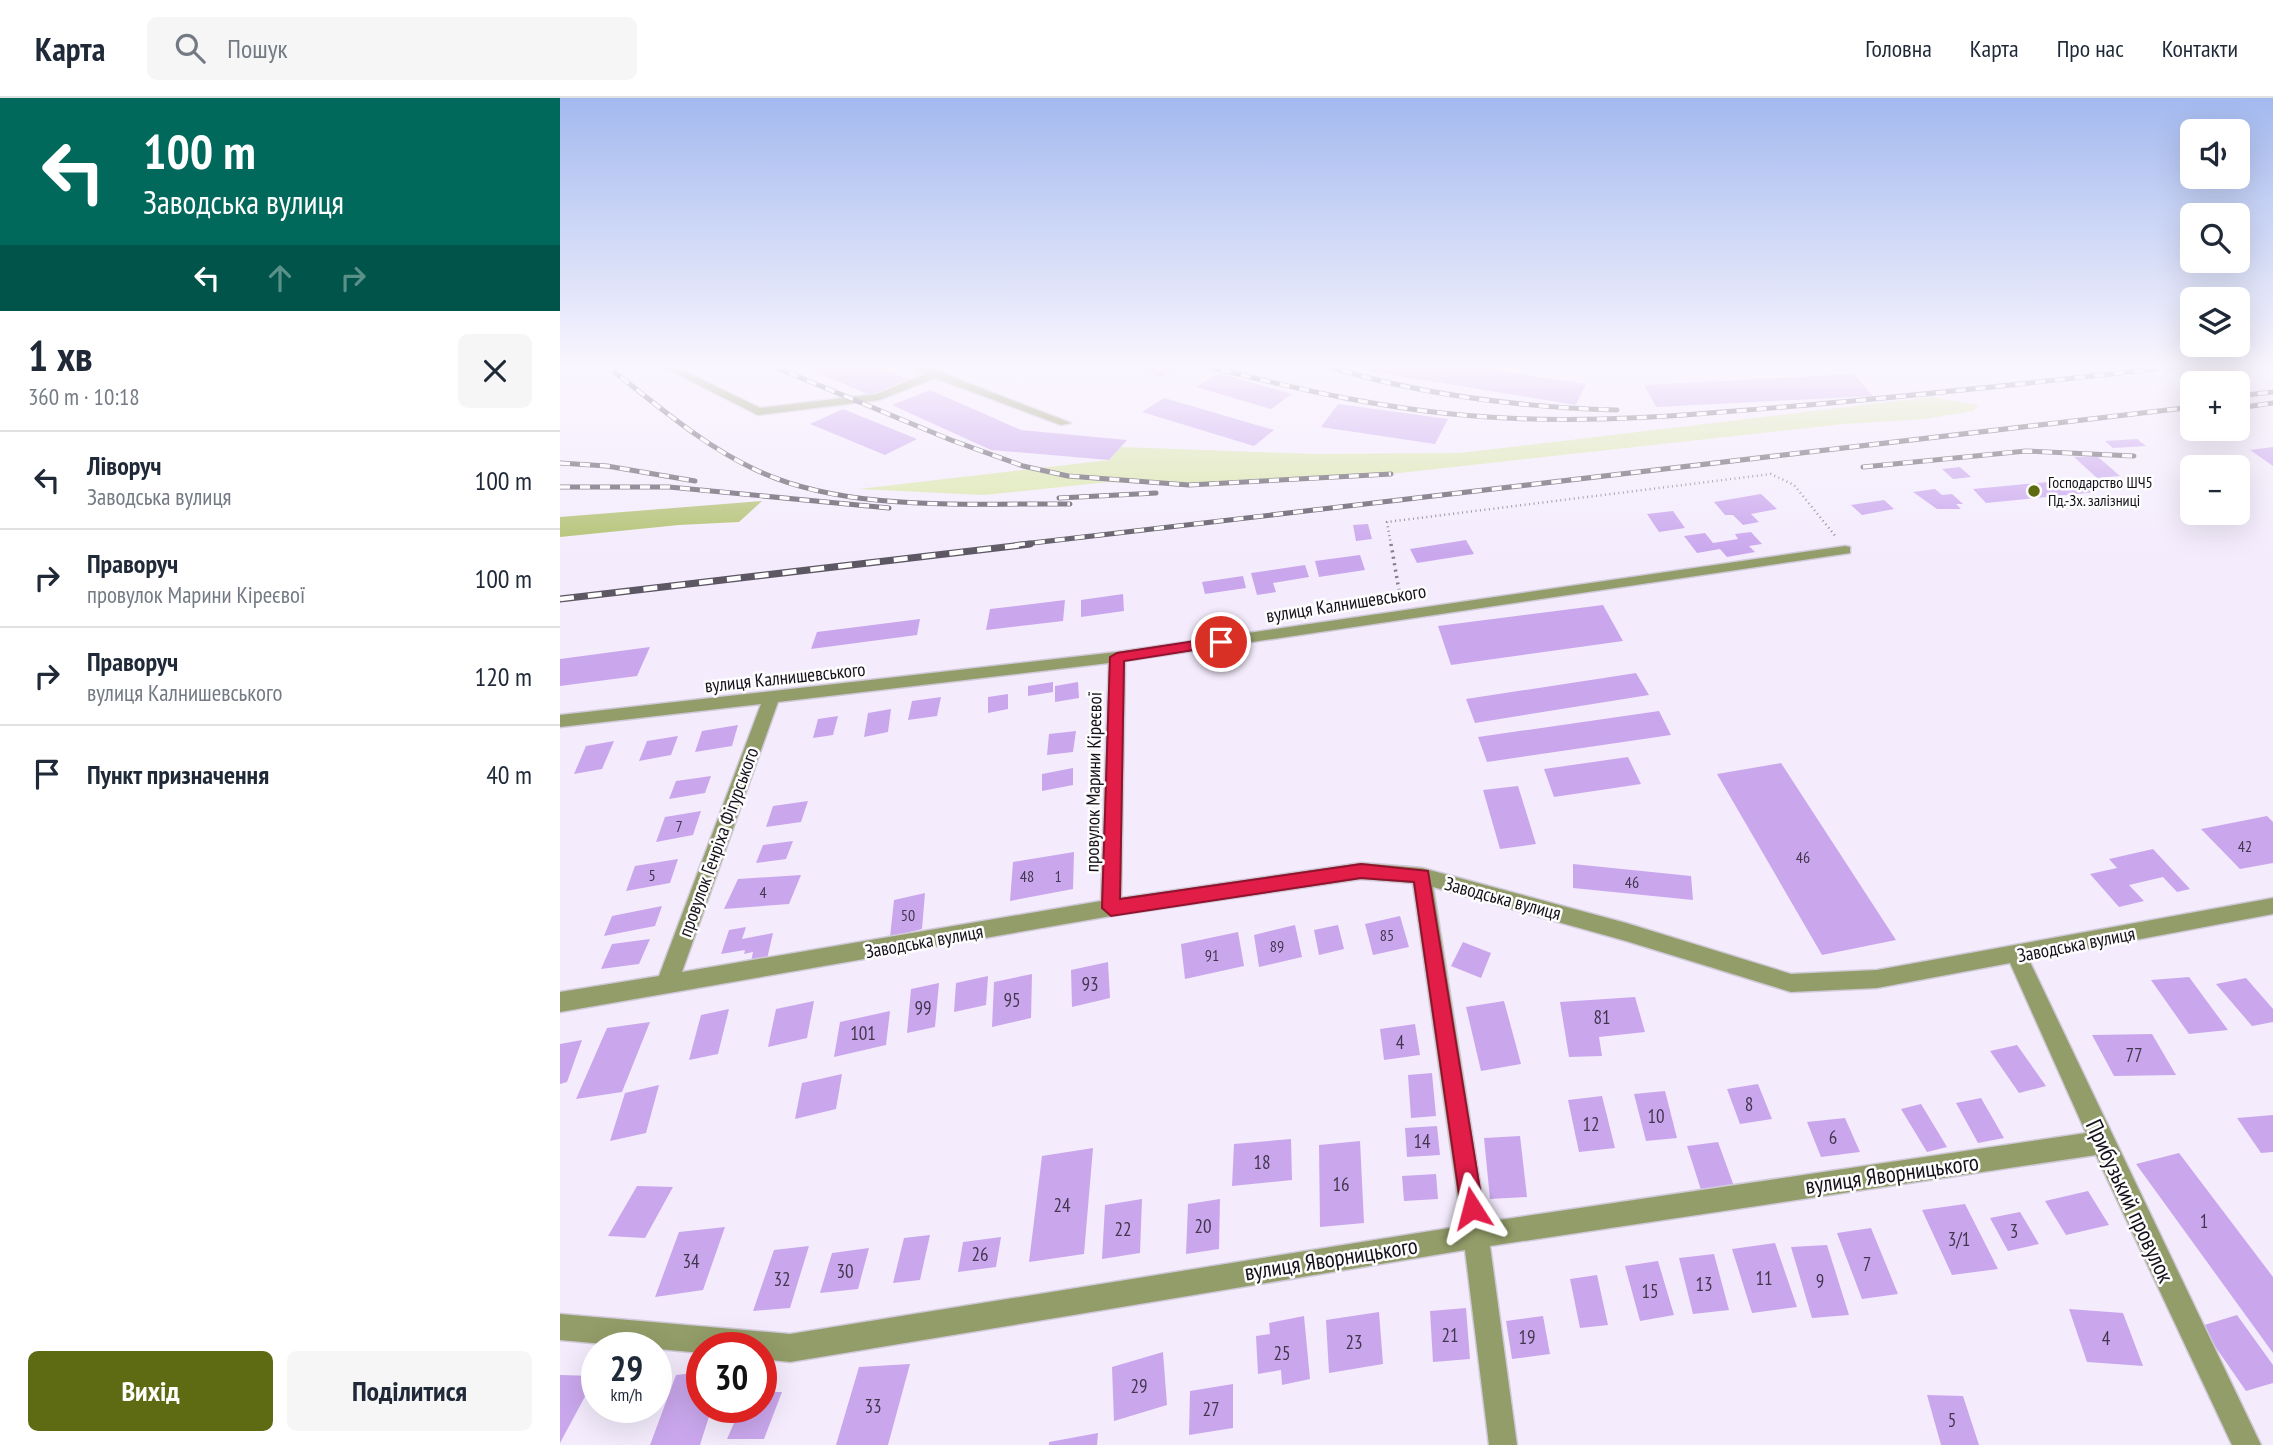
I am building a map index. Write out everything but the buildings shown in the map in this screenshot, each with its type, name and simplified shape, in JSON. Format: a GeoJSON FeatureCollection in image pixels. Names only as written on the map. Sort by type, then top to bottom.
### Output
{"type":"FeatureCollection","features":[{"type":"Feature","properties":{"kind":"street","name":"вулиця Калнишевського"},"geometry":{"type":"LineString","coordinates":[[560,721],[1117,657],[1845,550]]}},
{"type":"Feature","properties":{"kind":"street","name":"провулок Марини Кіреєвої"},"geometry":{"type":"LineString","coordinates":[[1111,908],[1117,657]]}},
{"type":"Feature","properties":{"kind":"street","name":"провулок Генріха Фігурського"},"geometry":{"type":"LineString","coordinates":[[666,986],[771,698]]}},
{"type":"Feature","properties":{"kind":"street","name":"Заводська вулиця"},"geometry":{"type":"LineString","coordinates":[[560,1002],[1111,908],[1361,871],[1422,876],[1626,932],[1791,983],[1877,979],[2017,956],[2273,906]]}},
{"type":"Feature","properties":{"kind":"street"},"geometry":{"type":"LineString","coordinates":[[1422,876],[1476,1236],[1503,1445]]}},
{"type":"Feature","properties":{"kind":"street","name":"Прибузький провулок"},"geometry":{"type":"LineString","coordinates":[[2017,956],[2102,1142],[2247,1445]]}},
{"type":"Feature","properties":{"kind":"street","name":"вулиця Яворницького"},"geometry":{"type":"LineString","coordinates":[[560,1327],[790,1348],[1476,1236],[2102,1142]]}},
{"type":"Feature","properties":{"kind":"path"},"geometry":{"type":"LineString","coordinates":[[1404,614],[1387,522],[1771,474],[1794,485],[1845,550]]}},
{"type":"Feature","properties":{"kind":"green space"},"geometry":{"type":"Polygon","coordinates":[[[1671,428],[1809,428],[1391,474],[1170,485],[1108,482],[984,495],[859,489],[1109,460],[1121,447],[1315,454],[1460,453],[1671,428]]]}},
{"type":"Feature","properties":{"kind":"green space"},"geometry":{"type":"Polygon","coordinates":[[[762,501],[739,522],[560,537],[560,517],[762,501]]]}},
{"type":"Feature","properties":{"kind":"railway"},"geometry":{"type":"LineString","coordinates":[[687,428],[714,447],[754,469],[790,483],[828,493],[909,503],[1070,504]]}},
{"type":"Feature","properties":{"kind":"railway"},"geometry":{"type":"LineString","coordinates":[[922,428],[1023,466],[1068,476],[1189,485],[1391,474]]}},
{"type":"Feature","properties":{"kind":"railway"},"geometry":{"type":"LineString","coordinates":[[1015,545],[2015,428]]}},
{"type":"Feature","properties":{"kind":"railway"},"geometry":{"type":"LineString","coordinates":[[1863,467],[2026,451],[2134,456]]}},
{"type":"Feature","properties":{"kind":"railway"},"geometry":{"type":"LineString","coordinates":[[560,463],[607,466],[695,481]]}},
{"type":"Feature","properties":{"kind":"railway"},"geometry":{"type":"LineString","coordinates":[[560,487],[669,487],[889,508]]}},
{"type":"Feature","properties":{"kind":"railway"},"geometry":{"type":"LineString","coordinates":[[1059,498],[1156,493]]}},
{"type":"Feature","properties":{"kind":"railway"},"geometry":{"type":"LineString","coordinates":[[560,599],[1030,544]]}},
{"type":"Feature","properties":{"kind":"place","name":"Господарство ШЧ5 Пд.-Зх. залізниці"},"geometry":{"type":"Point","coordinates":[2034,491]}},
{"type":"Feature","properties":{"kind":"route"},"geometry":{"type":"LineString","coordinates":[[1221,642],[1117,657],[1111,908],[1361,871],[1422,876],[1472,1208]]}}]}
